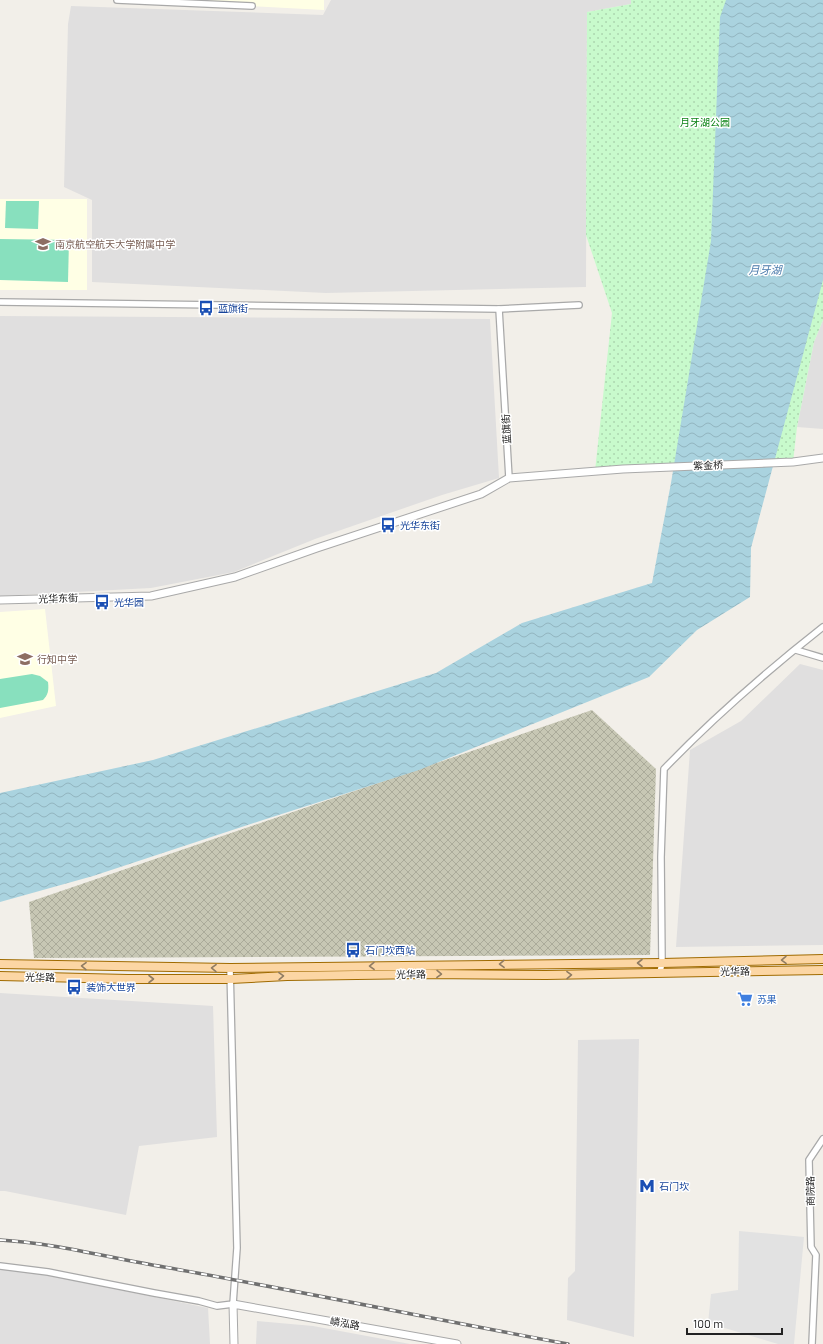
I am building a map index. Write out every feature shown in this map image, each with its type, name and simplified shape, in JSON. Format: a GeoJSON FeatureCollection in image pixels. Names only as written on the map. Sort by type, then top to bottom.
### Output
{"type":"FeatureCollection","features":[{"type":"Feature","properties":{"kind":"main road","name":"光华路"},"geometry":{"type":"LineString","coordinates":[[0,964],[230,968],[662,963],[823,959]]}},
{"type":"Feature","properties":{"kind":"main road","name":"光华路"},"geometry":{"type":"LineString","coordinates":[[0,976],[128,979],[231,979],[287,976],[426,974],[546,975],[823,970]]}},
{"type":"Feature","properties":{"kind":"street"},"geometry":{"type":"LineString","coordinates":[[117,0],[252,6]]}},
{"type":"Feature","properties":{"kind":"street"},"geometry":{"type":"LineString","coordinates":[[0,302],[499,309],[579,305]]}},
{"type":"Feature","properties":{"kind":"street","name":"蓝旗街"},"geometry":{"type":"LineString","coordinates":[[499,309],[509,478]]}},
{"type":"Feature","properties":{"kind":"street","name":"紫金桥"},"geometry":{"type":"LineString","coordinates":[[623,469],[793,462],[823,458]]}},
{"type":"Feature","properties":{"kind":"street","name":"光华东街"},"geometry":{"type":"LineString","coordinates":[[0,600],[151,596],[235,577],[317,548],[481,494],[509,478],[623,469]]}},
{"type":"Feature","properties":{"kind":"street"},"geometry":{"type":"LineString","coordinates":[[660,972],[662,963],[661,858],[664,769],[696,736],[740,696],[823,628]]}},
{"type":"Feature","properties":{"kind":"street"},"geometry":{"type":"LineString","coordinates":[[796,650],[823,658]]}},
{"type":"Feature","properties":{"kind":"street"},"geometry":{"type":"LineString","coordinates":[[230,968],[237,1248],[233,1304],[234,1344]]}},
{"type":"Feature","properties":{"kind":"street","name":"商院路"},"geometry":{"type":"LineString","coordinates":[[812,1344],[816,1255],[811,1246],[809,1160],[823,1139]]}},
{"type":"Feature","properties":{"kind":"street"},"geometry":{"type":"LineString","coordinates":[[0,1266],[48,1272],[199,1301],[217,1306],[233,1304]]}},
{"type":"Feature","properties":{"kind":"street","name":"嶙泓路"},"geometry":{"type":"LineString","coordinates":[[233,1304],[454,1344]]}},
{"type":"Feature","properties":{"kind":"shaded area"},"geometry":{"type":"Polygon","coordinates":[[[142,0],[324,0],[324,10],[142,0]]]}},
{"type":"Feature","properties":{"kind":"shaded area"},"geometry":{"type":"Polygon","coordinates":[[[331,0],[631,0],[631,4],[587,12],[586,287],[326,293],[92,282],[92,200],[64,187],[68,24],[71,6],[323,15],[331,0]]]}},
{"type":"Feature","properties":{"kind":"shaded area","name":"南京航空航天大学附属中学"},"geometry":{"type":"Polygon","coordinates":[[[0,199],[87,199],[87,290],[0,290],[0,199]]]}},
{"type":"Feature","properties":{"kind":"shaded area"},"geometry":{"type":"Polygon","coordinates":[[[0,316],[490,319],[499,478],[442,495],[315,539],[234,572],[151,588],[0,596],[0,316]]]}},
{"type":"Feature","properties":{"kind":"shaded area"},"geometry":{"type":"Polygon","coordinates":[[[823,320],[823,429],[797,427],[814,342],[823,320]]]}},
{"type":"Feature","properties":{"kind":"shaded area","name":"行知中学"},"geometry":{"type":"Polygon","coordinates":[[[45,609],[56,706],[0,718],[0,612],[45,609]]]}},
{"type":"Feature","properties":{"kind":"shaded area"},"geometry":{"type":"Polygon","coordinates":[[[800,664],[823,670],[823,945],[676,947],[690,750],[741,721],[800,664]]]}},
{"type":"Feature","properties":{"kind":"shaded area"},"geometry":{"type":"Polygon","coordinates":[[[592,710],[656,769],[650,955],[34,958],[29,902],[592,710]]]}},
{"type":"Feature","properties":{"kind":"shaded area"},"geometry":{"type":"Polygon","coordinates":[[[0,993],[213,1006],[217,1137],[139,1146],[126,1215],[0,1191],[0,993]]]}},
{"type":"Feature","properties":{"kind":"shaded area"},"geometry":{"type":"Polygon","coordinates":[[[639,1039],[634,1337],[567,1320],[568,1278],[575,1271],[578,1040],[639,1039]]]}},
{"type":"Feature","properties":{"kind":"shaded area"},"geometry":{"type":"Polygon","coordinates":[[[739,1231],[804,1237],[794,1344],[778,1344],[708,1323],[711,1294],[738,1290],[739,1231]]]}},
{"type":"Feature","properties":{"kind":"shaded area"},"geometry":{"type":"Polygon","coordinates":[[[5,1266],[208,1308],[210,1344],[0,1344],[0,1267],[5,1266]]]}},
{"type":"Feature","properties":{"kind":"shaded area"},"geometry":{"type":"Polygon","coordinates":[[[257,1321],[313,1326],[410,1344],[256,1344],[257,1321]]]}},
{"type":"Feature","properties":{"kind":"green space","name":"月牙湖公园"},"geometry":{"type":"Polygon","coordinates":[[[631,0],[823,0],[823,320],[814,342],[797,427],[793,462],[595,471],[612,313],[586,235],[587,12],[631,4],[631,0]]]}},
{"type":"Feature","properties":{"kind":"green space"},"geometry":{"type":"Polygon","coordinates":[[[6,201],[39,201],[38,229],[5,228],[6,201]]]}},
{"type":"Feature","properties":{"kind":"green space"},"geometry":{"type":"Polygon","coordinates":[[[0,239],[69,240],[68,282],[0,280],[0,239]]]}},
{"type":"Feature","properties":{"kind":"green space"},"geometry":{"type":"Polygon","coordinates":[[[32,674],[40,676],[48,682],[48,692],[43,700],[0,708],[0,679],[32,674]]]}},
{"type":"Feature","properties":{"kind":"water","name":"月牙湖"},"geometry":{"type":"Polygon","coordinates":[[[726,0],[823,0],[823,280],[751,548],[750,597],[697,630],[649,677],[419,770],[93,876],[0,902],[0,793],[153,760],[436,673],[522,623],[652,583],[671,483],[711,241],[720,17],[726,0]]]}},
{"type":"Feature","properties":{"kind":"railway"},"geometry":{"type":"LineString","coordinates":[[0,1240],[62,1247],[568,1344]]}},
{"type":"Feature","properties":{"kind":"place","name":"南京航空航天大学附属中学"},"geometry":{"type":"Point","coordinates":[43,244]}},
{"type":"Feature","properties":{"kind":"place","name":"蓝旗街"},"geometry":{"type":"Point","coordinates":[206,308]}},
{"type":"Feature","properties":{"kind":"place","name":"光华东街"},"geometry":{"type":"Point","coordinates":[388,525]}},
{"type":"Feature","properties":{"kind":"place","name":"光华园"},"geometry":{"type":"Point","coordinates":[102,602]}},
{"type":"Feature","properties":{"kind":"place","name":"行知中学"},"geometry":{"type":"Point","coordinates":[25,659]}},
{"type":"Feature","properties":{"kind":"place","name":"石门坎西站"},"geometry":{"type":"Point","coordinates":[353,950]}},
{"type":"Feature","properties":{"kind":"place","name":"装饰大世界"},"geometry":{"type":"Point","coordinates":[74,987]}},
{"type":"Feature","properties":{"kind":"place","name":"苏果"},"geometry":{"type":"Point","coordinates":[745,999]}},
{"type":"Feature","properties":{"kind":"place","name":"石门坎"},"geometry":{"type":"Point","coordinates":[647,1186]}}]}
